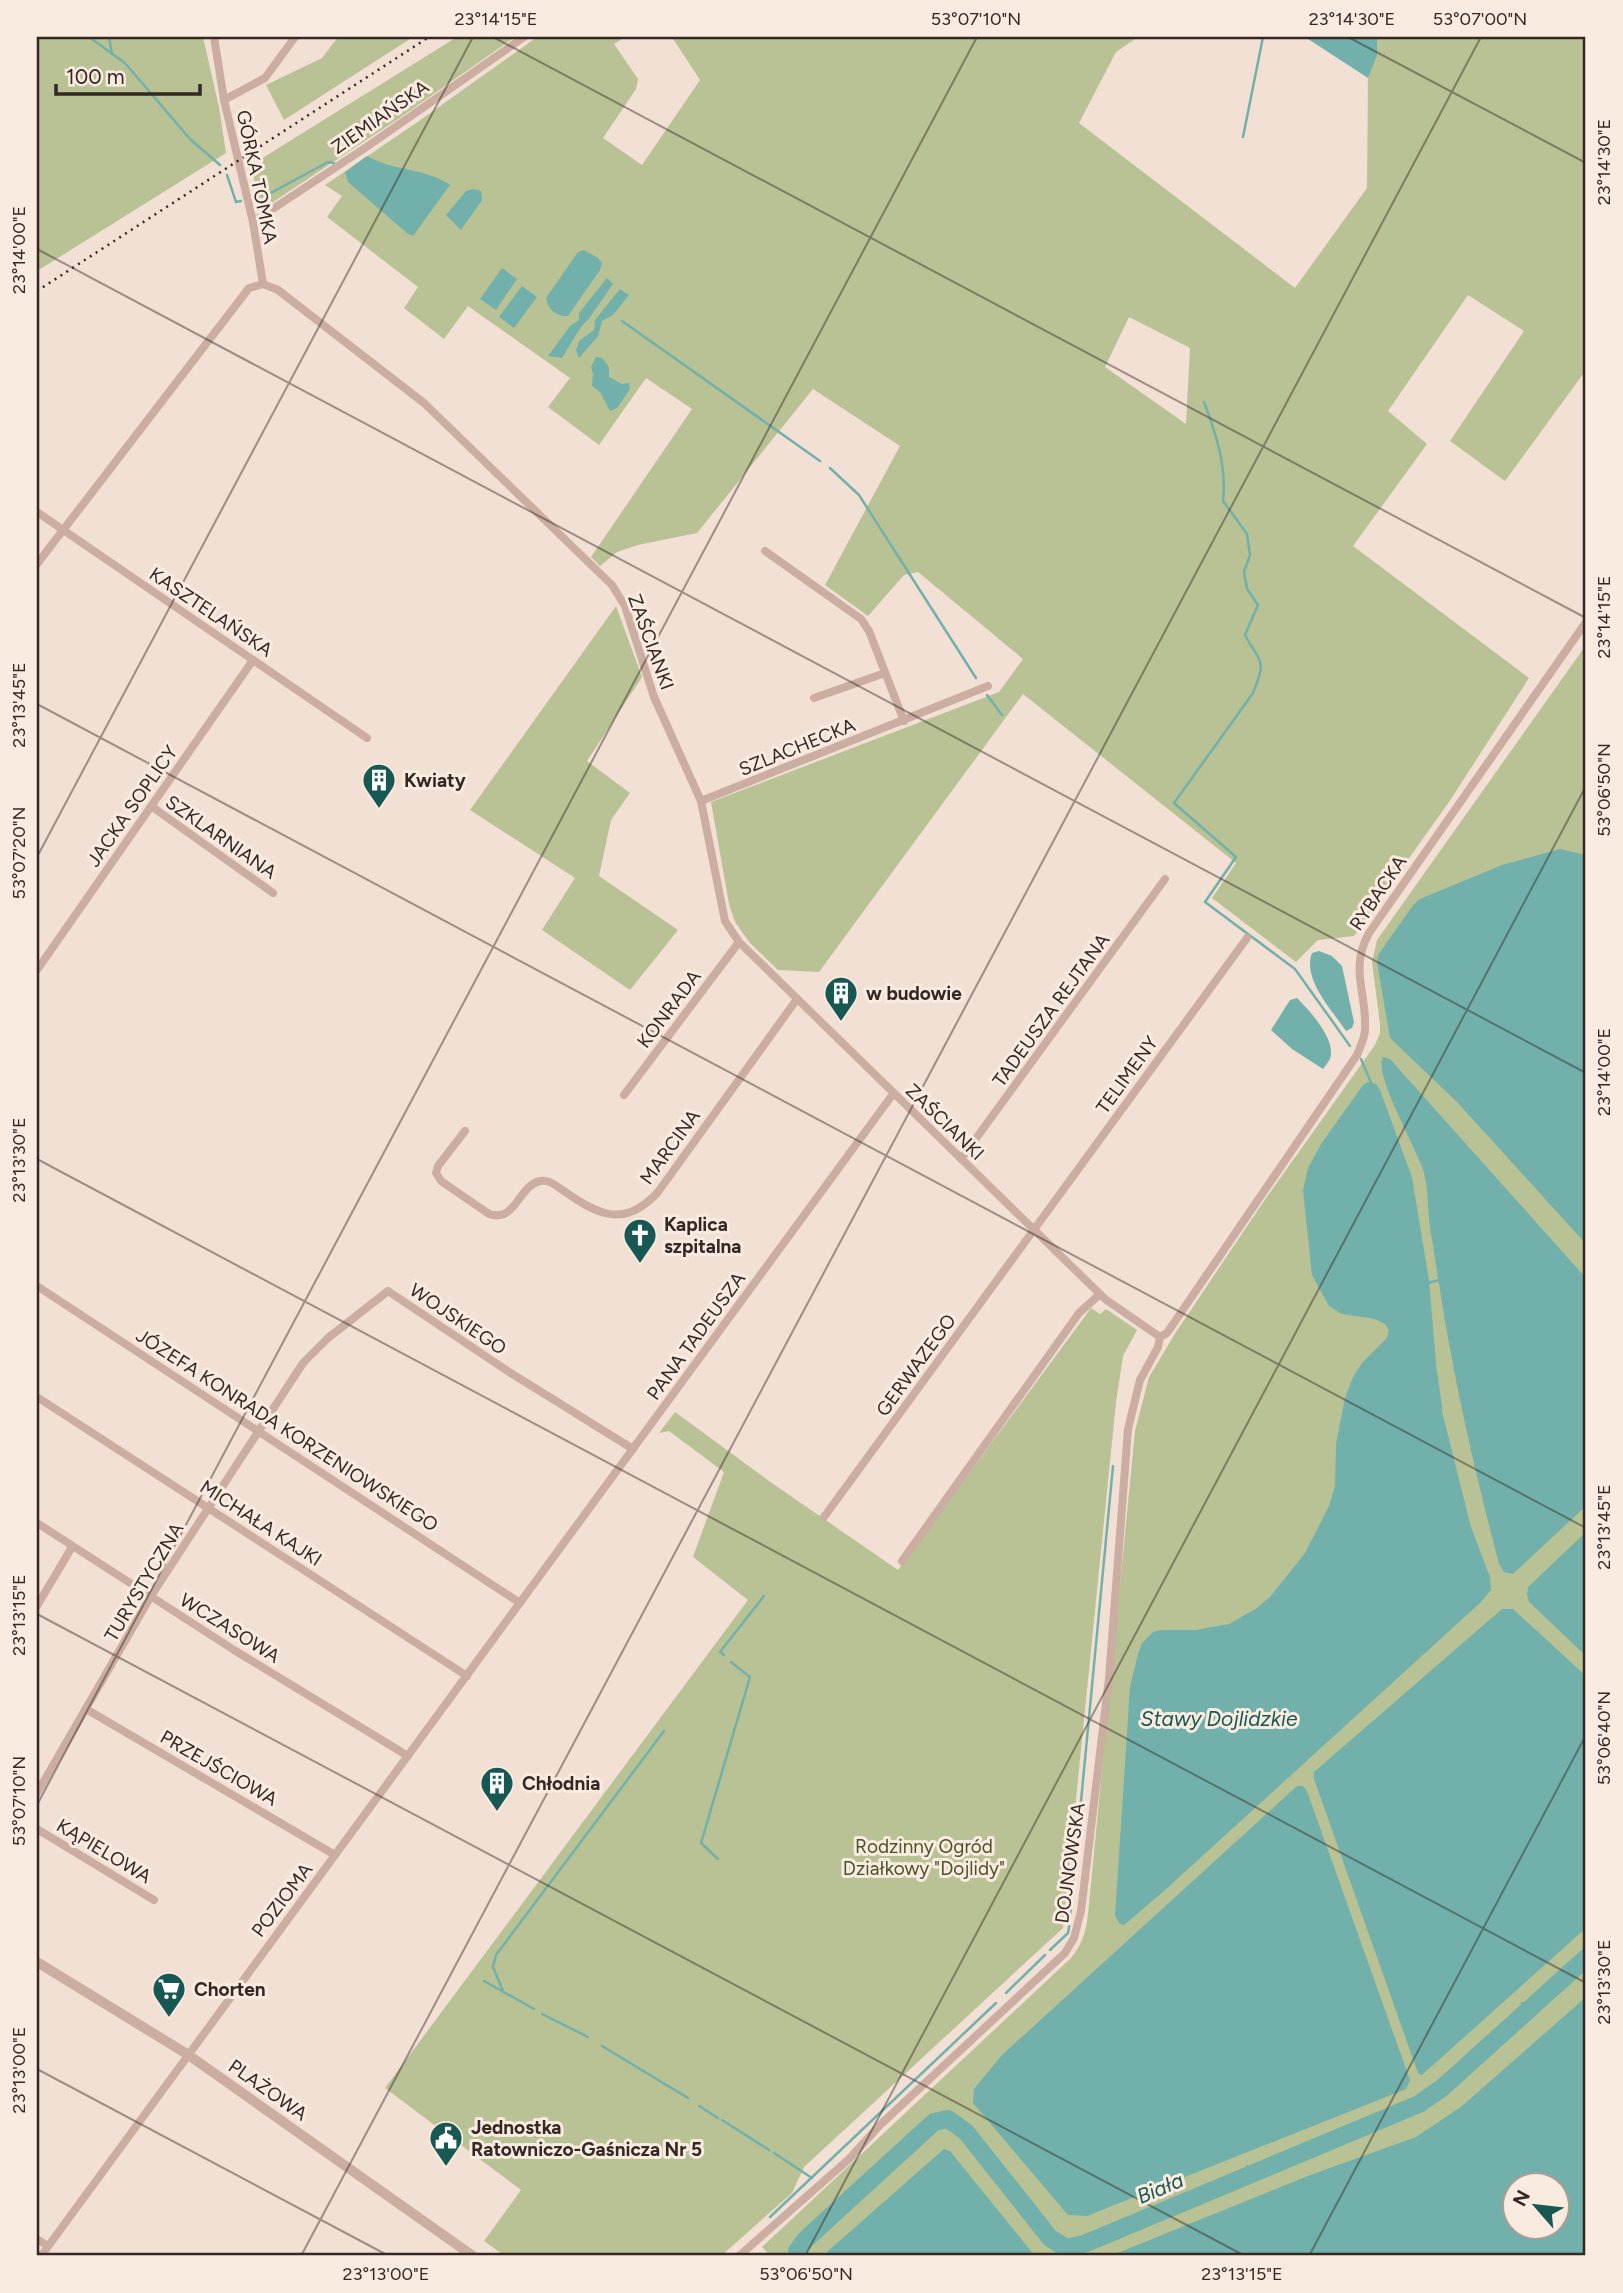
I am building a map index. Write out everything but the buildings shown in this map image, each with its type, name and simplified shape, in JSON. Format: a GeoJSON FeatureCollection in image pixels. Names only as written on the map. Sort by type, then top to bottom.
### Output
{"type":"FeatureCollection","features":[{"type":"Feature","properties":{"kind":"street","name":"GÓRKA TOMKA"},"geometry":{"type":"LineString","coordinates":[[214,37],[224,100],[253,222],[263,284]]}},
{"type":"Feature","properties":{"kind":"street"},"geometry":{"type":"LineString","coordinates":[[224,100],[265,78],[295,37]]}},
{"type":"Feature","properties":{"kind":"street","name":"ZIEMIAŃSKA"},"geometry":{"type":"LineString","coordinates":[[253,222],[524,37]]}},
{"type":"Feature","properties":{"kind":"street"},"geometry":{"type":"LineString","coordinates":[[37,564],[249,288],[263,284]]}},
{"type":"Feature","properties":{"kind":"street","name":"ZAŚCIANKI"},"geometry":{"type":"LineString","coordinates":[[263,284],[278,290],[424,403],[612,585],[625,606],[654,697],[701,801],[724,921],[738,942],[1100,1294],[1160,1337]]}},
{"type":"Feature","properties":{"kind":"street","name":"KASZTELAŃSKA"},"geometry":{"type":"LineString","coordinates":[[37,512],[367,738]]}},
{"type":"Feature","properties":{"kind":"street"},"geometry":{"type":"LineString","coordinates":[[765,551],[860,619],[869,631],[904,721]]}},
{"type":"Feature","properties":{"kind":"street","name":"RYBACKA"},"geometry":{"type":"LineString","coordinates":[[1160,1337],[1167,1334],[1357,1055],[1365,1030],[1358,962],[1361,947],[1369,933],[1586,622]]}},
{"type":"Feature","properties":{"kind":"street","name":"JACKA SOPLICY"},"geometry":{"type":"LineString","coordinates":[[37,970],[253,660]]}},
{"type":"Feature","properties":{"kind":"street","name":"SZLACHECKA"},"geometry":{"type":"LineString","coordinates":[[814,698],[885,673]]}},
{"type":"Feature","properties":{"kind":"street","name":"SZLACHECKA"},"geometry":{"type":"LineString","coordinates":[[701,801],[988,686]]}},
{"type":"Feature","properties":{"kind":"street","name":"SZKLARNIANA"},"geometry":{"type":"LineString","coordinates":[[150,806],[273,893]]}},
{"type":"Feature","properties":{"kind":"street","name":"TADEUSZA REJTANA"},"geometry":{"type":"LineString","coordinates":[[961,1159],[1165,879]]}},
{"type":"Feature","properties":{"kind":"street","name":"TELIMENY"},"geometry":{"type":"LineString","coordinates":[[1034,1231],[1247,938]]}},
{"type":"Feature","properties":{"kind":"street","name":"KONRADA"},"geometry":{"type":"LineString","coordinates":[[624,1095],[738,942]]}},
{"type":"Feature","properties":{"kind":"street","name":"MARCINA"},"geometry":{"type":"LineString","coordinates":[[465,1131],[436,1174],[441,1181],[489,1214],[503,1215],[530,1186],[543,1180],[551,1182],[584,1206],[604,1214],[620,1216],[632,1212],[659,1192],[797,999]]}},
{"type":"Feature","properties":{"kind":"street","name":"PANA TADEUSZA"},"geometry":{"type":"LineString","coordinates":[[548,1562],[893,1094]]}},
{"type":"Feature","properties":{"kind":"street","name":"GERWAZEGO"},"geometry":{"type":"LineString","coordinates":[[824,1517],[1034,1231]]}},
{"type":"Feature","properties":{"kind":"street","name":"JÓZEFA KONRADA KORZENIOWSKIEGO"},"geometry":{"type":"LineString","coordinates":[[37,1286],[520,1603]]}},
{"type":"Feature","properties":{"kind":"street","name":"WOJSKIEGO"},"geometry":{"type":"LineString","coordinates":[[285,1391],[303,1363],[316,1350],[388,1291],[509,1372],[633,1449]]}},
{"type":"Feature","properties":{"kind":"street"},"geometry":{"type":"LineString","coordinates":[[902,1561],[1079,1313],[1100,1294]]}},
{"type":"Feature","properties":{"kind":"street","name":"DOJNOWSKA"},"geometry":{"type":"LineString","coordinates":[[739,2256],[849,2159],[913,2094],[1065,1953],[1074,1938],[1081,1912],[1109,1678],[1128,1429],[1140,1380],[1160,1337]]}},
{"type":"Feature","properties":{"kind":"street","name":"TURYSTYCZNA"},"geometry":{"type":"LineString","coordinates":[[37,1793],[151,1596],[285,1391]]}},
{"type":"Feature","properties":{"kind":"street","name":"MICHAŁA KAJKI"},"geometry":{"type":"LineString","coordinates":[[37,1397],[467,1676]]}},
{"type":"Feature","properties":{"kind":"street","name":"WCZASOWA"},"geometry":{"type":"LineString","coordinates":[[37,1522],[234,1650],[408,1756]]}},
{"type":"Feature","properties":{"kind":"street"},"geometry":{"type":"LineString","coordinates":[[37,1606],[72,1547]]}},
{"type":"Feature","properties":{"kind":"street","name":"POZIOMA"},"geometry":{"type":"LineString","coordinates":[[41,2256],[548,1562]]}},
{"type":"Feature","properties":{"kind":"street","name":"PRZEJŚCIOWA"},"geometry":{"type":"LineString","coordinates":[[86,1709],[335,1854]]}},
{"type":"Feature","properties":{"kind":"street","name":"KĄPIELOWA"},"geometry":{"type":"LineString","coordinates":[[37,1829],[154,1900]]}},
{"type":"Feature","properties":{"kind":"street","name":"PLAŻOWA"},"geometry":{"type":"LineString","coordinates":[[37,1962],[187,2054],[473,2256]]}},
{"type":"Feature","properties":{"kind":"street"},"geometry":{"type":"LineString","coordinates":[[37,2239],[48,2246]]}},
{"type":"Feature","properties":{"kind":"green space"},"geometry":{"type":"Polygon","coordinates":[[[37,37],[203,37],[226,153],[37,271],[37,37]]]}},
{"type":"Feature","properties":{"kind":"green space"},"geometry":{"type":"Polygon","coordinates":[[[338,37],[413,37],[284,120],[266,85],[322,58],[338,37]]]}},
{"type":"Feature","properties":{"kind":"green space"},"geometry":{"type":"Polygon","coordinates":[[[457,37],[515,37],[264,208],[259,203],[251,165],[457,37]]]}},
{"type":"Feature","properties":{"kind":"green space"},"geometry":{"type":"Polygon","coordinates":[[[537,37],[625,37],[614,44],[638,79],[636,89],[603,138],[642,165],[700,80],[672,37],[1138,37],[1116,52],[1079,123],[1295,288],[1367,188],[1368,78],[1377,56],[1379,37],[1586,37],[1586,370],[1505,481],[1450,441],[1524,331],[1468,295],[1388,411],[1427,444],[1353,546],[1529,678],[1451,799],[1354,936],[1318,940],[1296,962],[1212,898],[1236,863],[1023,694],[819,972],[778,970],[750,943],[735,922],[729,904],[711,802],[999,692],[1023,659],[918,572],[904,575],[868,616],[825,585],[900,446],[813,389],[697,533],[617,552],[600,566],[591,557],[692,409],[646,378],[599,445],[548,407],[570,378],[468,306],[444,339],[404,308],[418,287],[327,217],[342,196],[325,185],[537,37]],[[1129,317],[1105,367],[1186,424],[1190,348],[1129,317]]]}},
{"type":"Feature","properties":{"kind":"green space"},"geometry":{"type":"Polygon","coordinates":[[[616,606],[642,677],[587,761],[630,793],[611,820],[599,876],[678,930],[630,990],[542,930],[575,878],[470,810],[616,606]]]}},
{"type":"Feature","properties":{"kind":"green space"},"geometry":{"type":"Polygon","coordinates":[[[1586,645],[1586,2256],[771,2256],[762,2247],[1076,1952],[1086,1926],[1088,1912],[1135,1431],[1149,1377],[1266,1198],[1375,1045],[1380,1024],[1372,962],[1377,940],[1586,645]]]}},
{"type":"Feature","properties":{"kind":"green space","name":"Rodzinny Ogród Działkowy \"Dojlidy\""},"geometry":{"type":"Polygon","coordinates":[[[1091,1308],[1100,1314],[1106,1309],[1137,1330],[1123,1356],[1116,1402],[1063,1928],[804,2167],[792,2193],[721,2256],[505,2256],[484,2241],[521,2190],[385,2088],[748,1600],[693,1557],[724,1472],[669,1431],[659,1433],[675,1412],[898,1570],[1091,1308]]]}},
{"type":"Feature","properties":{"kind":"water"},"geometry":{"type":"Polygon","coordinates":[[[1305,37],[1379,37],[1377,56],[1368,78],[1305,37]]]}},
{"type":"Feature","properties":{"kind":"water"},"geometry":{"type":"Polygon","coordinates":[[[367,156],[430,175],[450,185],[413,236],[348,182],[345,172],[367,156]]]}},
{"type":"Feature","properties":{"kind":"water"},"geometry":{"type":"Polygon","coordinates":[[[466,191],[481,191],[482,200],[461,230],[446,215],[466,191]]]}},
{"type":"Feature","properties":{"kind":"water"},"geometry":{"type":"Polygon","coordinates":[[[584,250],[602,263],[600,270],[568,316],[556,314],[546,298],[578,252],[584,250]]]}},
{"type":"Feature","properties":{"kind":"water"},"geometry":{"type":"Polygon","coordinates":[[[502,268],[517,279],[496,310],[480,299],[502,268]]]}},
{"type":"Feature","properties":{"kind":"water"},"geometry":{"type":"Polygon","coordinates":[[[607,278],[613,284],[578,331],[562,358],[548,356],[570,326],[579,320],[579,313],[607,278]]]}},
{"type":"Feature","properties":{"kind":"water"},"geometry":{"type":"Polygon","coordinates":[[[522,286],[537,297],[514,328],[499,317],[522,286]]]}},
{"type":"Feature","properties":{"kind":"water"},"geometry":{"type":"Polygon","coordinates":[[[620,289],[629,295],[613,315],[602,321],[598,336],[579,358],[576,350],[579,341],[594,330],[595,320],[620,289]]]}},
{"type":"Feature","properties":{"kind":"water"},"geometry":{"type":"Polygon","coordinates":[[[596,357],[602,358],[609,367],[609,377],[622,384],[629,383],[630,389],[617,408],[610,411],[600,392],[592,386],[591,367],[596,357]]]}},
{"type":"Feature","properties":{"kind":"water"},"geometry":{"type":"Polygon","coordinates":[[[1560,849],[1586,855],[1586,1244],[1457,1102],[1390,1038],[1377,962],[1378,955],[1420,899],[1502,865],[1560,849]]]}},
{"type":"Feature","properties":{"kind":"water"},"geometry":{"type":"Polygon","coordinates":[[[1319,951],[1332,956],[1342,966],[1354,1022],[1352,1028],[1346,1031],[1320,994],[1311,973],[1312,953],[1319,951]]]}},
{"type":"Feature","properties":{"kind":"water"},"geometry":{"type":"Polygon","coordinates":[[[1297,998],[1321,1026],[1329,1043],[1330,1059],[1323,1069],[1292,1049],[1271,1030],[1290,1000],[1297,998]]]}},
{"type":"Feature","properties":{"kind":"water"},"geometry":{"type":"Polygon","coordinates":[[[1383,1057],[1390,1059],[1586,1278],[1586,1506],[1513,1574],[1504,1572],[1499,1564],[1469,1443],[1445,1321],[1425,1176],[1389,1094],[1382,1066],[1383,1057]]]}},
{"type":"Feature","properties":{"kind":"water","name":"Stawy Dojlidzkie"},"geometry":{"type":"Polygon","coordinates":[[[1368,1082],[1376,1084],[1380,1090],[1412,1177],[1429,1280],[1439,1399],[1471,1527],[1490,1577],[1491,1590],[1480,1603],[1164,1891],[1124,1925],[1120,1924],[1115,1916],[1130,1687],[1142,1643],[1153,1632],[1161,1630],[1196,1630],[1229,1624],[1270,1597],[1305,1553],[1329,1506],[1335,1486],[1336,1444],[1345,1398],[1362,1363],[1387,1338],[1389,1330],[1385,1324],[1375,1319],[1342,1314],[1329,1306],[1312,1275],[1303,1190],[1308,1168],[1321,1144],[1363,1085],[1368,1082]]]}},
{"type":"Feature","properties":{"kind":"water"},"geometry":{"type":"Polygon","coordinates":[[[1586,1532],[1586,1656],[1529,1602],[1527,1595],[1528,1587],[1586,1532]]]}},
{"type":"Feature","properties":{"kind":"water","name":"Stawy Dojlidzkie"},"geometry":{"type":"Polygon","coordinates":[[[1502,1609],[1513,1609],[1586,1676],[1586,1928],[1422,2075],[1418,2073],[1314,1779],[1314,1772],[1502,1609]]]}},
{"type":"Feature","properties":{"kind":"water","name":"Stawy Dojlidzkie"},"geometry":{"type":"Polygon","coordinates":[[[1297,1786],[1303,1786],[1307,1791],[1410,2080],[1406,2089],[1087,2216],[1068,2215],[973,2103],[974,2089],[1001,2056],[1297,1786]]]}},
{"type":"Feature","properties":{"kind":"water"},"geometry":{"type":"Polygon","coordinates":[[[1586,1997],[1586,2256],[1110,2256],[1313,2174],[1416,2137],[1462,2106],[1586,1997]]]}},
{"type":"Feature","properties":{"kind":"water"},"geometry":{"type":"Polygon","coordinates":[[[944,2149],[950,2151],[1035,2256],[825,2256],[828,2251],[944,2149]]]}},
{"type":"Feature","properties":{"kind":"waterway"},"geometry":{"type":"LineString","coordinates":[[89,37],[125,63],[190,139],[220,165]]}},
{"type":"Feature","properties":{"kind":"waterway"},"geometry":{"type":"LineString","coordinates":[[109,37],[112,54]]}},
{"type":"Feature","properties":{"kind":"waterway"},"geometry":{"type":"LineString","coordinates":[[1243,137],[1263,37]]}},
{"type":"Feature","properties":{"kind":"waterway"},"geometry":{"type":"LineString","coordinates":[[262,195],[269,194],[328,162],[334,163]]}},
{"type":"Feature","properties":{"kind":"waterway"},"geometry":{"type":"LineString","coordinates":[[227,175],[236,202],[241,201]]}},
{"type":"Feature","properties":{"kind":"waterway"},"geometry":{"type":"LineString","coordinates":[[622,321],[820,461]]}},
{"type":"Feature","properties":{"kind":"waterway"},"geometry":{"type":"LineString","coordinates":[[1204,402],[1222,463],[1223,501],[1247,534],[1250,555],[1244,572],[1247,589],[1258,605],[1245,635],[1261,668],[1253,693],[1174,803],[1236,857],[1205,902],[1295,969],[1350,1046]]}},
{"type":"Feature","properties":{"kind":"waterway"},"geometry":{"type":"LineString","coordinates":[[830,468],[859,495],[976,678]]}},
{"type":"Feature","properties":{"kind":"waterway"},"geometry":{"type":"LineString","coordinates":[[987,695],[1002,715]]}},
{"type":"Feature","properties":{"kind":"waterway"},"geometry":{"type":"LineString","coordinates":[[1361,1059],[1372,1085]]}},
{"type":"Feature","properties":{"kind":"waterway"},"geometry":{"type":"LineString","coordinates":[[1428,1283],[1439,1280],[1441,1282]]}},
{"type":"Feature","properties":{"kind":"waterway"},"geometry":{"type":"LineString","coordinates":[[1436,1373],[1441,1408]]}},
{"type":"Feature","properties":{"kind":"waterway"},"geometry":{"type":"LineString","coordinates":[[1050,1950],[1068,1933],[1069,1927],[1113,1466]]}},
{"type":"Feature","properties":{"kind":"waterway"},"geometry":{"type":"LineString","coordinates":[[724,1655],[720,1652],[764,1596]]}},
{"type":"Feature","properties":{"kind":"waterway"},"geometry":{"type":"LineString","coordinates":[[718,1859],[701,1843],[750,1677],[731,1662]]}},
{"type":"Feature","properties":{"kind":"waterway"},"geometry":{"type":"LineString","coordinates":[[503,1991],[493,1967],[496,1955],[664,1731]]}},
{"type":"Feature","properties":{"kind":"waterway"},"geometry":{"type":"LineString","coordinates":[[1006,1993],[1045,1955]]}},
{"type":"Feature","properties":{"kind":"waterway","name":"Biała"},"geometry":{"type":"LineString","coordinates":[[798,2256],[797,2251],[805,2240],[934,2122],[948,2119],[966,2132],[1050,2238],[1066,2248],[1084,2244],[1419,2104],[1442,2088],[1586,1958]]}},
{"type":"Feature","properties":{"kind":"waterway"},"geometry":{"type":"LineString","coordinates":[[484,1981],[534,2009]]}},
{"type":"Feature","properties":{"kind":"waterway"},"geometry":{"type":"LineString","coordinates":[[770,2217],[996,2003]]}},
{"type":"Feature","properties":{"kind":"waterway"},"geometry":{"type":"LineString","coordinates":[[1522,2003],[1529,2011]]}},
{"type":"Feature","properties":{"kind":"waterway"},"geometry":{"type":"LineString","coordinates":[[542,2014],[588,2037]]}},
{"type":"Feature","properties":{"kind":"waterway"},"geometry":{"type":"LineString","coordinates":[[602,2046],[688,2098]]}},
{"type":"Feature","properties":{"kind":"waterway"},"geometry":{"type":"LineString","coordinates":[[699,2106],[718,2118]]}},
{"type":"Feature","properties":{"kind":"waterway"},"geometry":{"type":"LineString","coordinates":[[722,2120],[769,2150]]}},
{"type":"Feature","properties":{"kind":"waterway"},"geometry":{"type":"LineString","coordinates":[[774,2153],[812,2178]]}},
{"type":"Feature","properties":{"kind":"waterway"},"geometry":{"type":"LineString","coordinates":[[1247,2166],[1250,2174]]}},
{"type":"Feature","properties":{"kind":"railway"},"geometry":{"type":"LineString","coordinates":[[37,291],[429,37]]}},
{"type":"Feature","properties":{"kind":"place","name":"Kwiaty"},"geometry":{"type":"Point","coordinates":[379,810]}},
{"type":"Feature","properties":{"kind":"place","name":"w budowie"},"geometry":{"type":"Point","coordinates":[841,1023]}},
{"type":"Feature","properties":{"kind":"place","name":"Kaplica szpitalna"},"geometry":{"type":"Point","coordinates":[640,1265]}},
{"type":"Feature","properties":{"kind":"place","name":"Chłodnia"},"geometry":{"type":"Point","coordinates":[497,1813]}},
{"type":"Feature","properties":{"kind":"place","name":"Chorten"},"geometry":{"type":"Point","coordinates":[169,2019]}},
{"type":"Feature","properties":{"kind":"place","name":"Jednostka Ratowniczo-Gaśnicza Nr 5"},"geometry":{"type":"Point","coordinates":[446,2168]}}]}
